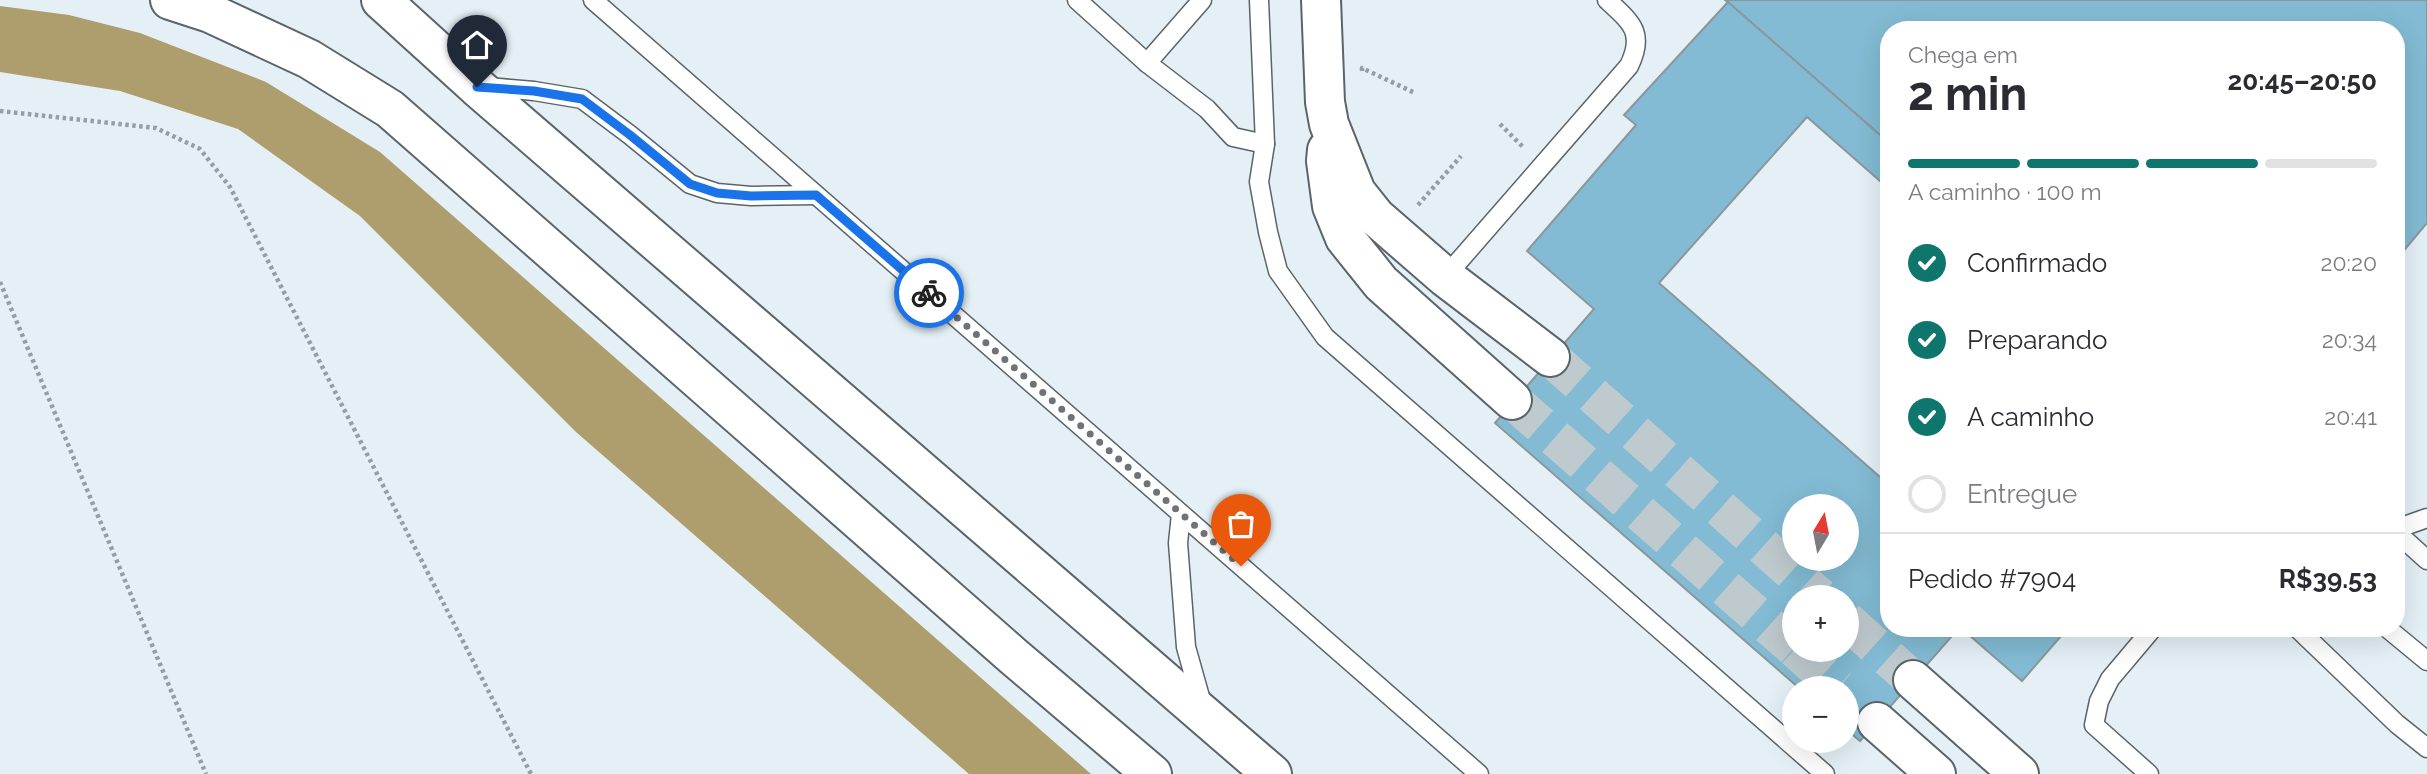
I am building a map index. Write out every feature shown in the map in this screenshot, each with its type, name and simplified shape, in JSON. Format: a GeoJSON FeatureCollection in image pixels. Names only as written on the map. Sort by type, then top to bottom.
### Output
{"type":"FeatureCollection","features":[{"type":"Feature","properties":{"kind":"main road"},"geometry":{"type":"LineString","coordinates":[[170,0],[210,13],[309,59],[390,109],[1002,647],[1152,774]]}},
{"type":"Feature","properties":{"kind":"main road"},"geometry":{"type":"LineString","coordinates":[[381,0],[477,87],[1272,774]]}},
{"type":"Feature","properties":{"kind":"main road"},"geometry":{"type":"LineString","coordinates":[[1321,0],[1325,102],[1329,124],[1356,192],[1376,217],[1445,276],[1550,356]]}},
{"type":"Feature","properties":{"kind":"main road"},"geometry":{"type":"LineString","coordinates":[[1329,124],[1326,161],[1332,206],[1345,238],[1381,284],[1512,400]]}},
{"type":"Feature","properties":{"kind":"main road"},"geometry":{"type":"LineString","coordinates":[[1913,680],[2019,774]]}},
{"type":"Feature","properties":{"kind":"main road"},"geometry":{"type":"LineString","coordinates":[[1877,722],[1936,774]]}},
{"type":"Feature","properties":{"kind":"lane"},"geometry":{"type":"LineString","coordinates":[[593,0],[1479,774]]}},
{"type":"Feature","properties":{"kind":"lane"},"geometry":{"type":"LineString","coordinates":[[1077,0],[1147,63],[1207,109],[1233,137],[1265,144]]}},
{"type":"Feature","properties":{"kind":"lane"},"geometry":{"type":"LineString","coordinates":[[1147,63],[1202,0]]}},
{"type":"Feature","properties":{"kind":"lane"},"geometry":{"type":"LineString","coordinates":[[1259,0],[1265,144],[1259,182],[1278,271],[1325,337],[1825,774]]}},
{"type":"Feature","properties":{"kind":"lane"},"geometry":{"type":"LineString","coordinates":[[1445,276],[1629,66],[1638,49],[1638,37],[1629,22],[1610,1]]}},
{"type":"Feature","properties":{"kind":"lane"},"geometry":{"type":"LineString","coordinates":[[477,87],[534,91],[582,99],[690,184],[717,193],[751,196],[816,195]]}},
{"type":"Feature","properties":{"kind":"lane"},"geometry":{"type":"LineString","coordinates":[[1181,514],[1178,542],[1186,647],[1206,717]]}},
{"type":"Feature","properties":{"kind":"lane"},"geometry":{"type":"LineString","coordinates":[[2405,527],[2427,518]]}},
{"type":"Feature","properties":{"kind":"lane"},"geometry":{"type":"LineString","coordinates":[[2405,539],[2427,560]]}},
{"type":"Feature","properties":{"kind":"lane"},"geometry":{"type":"LineString","coordinates":[[2145,637],[2110,679],[2099,701],[2095,724],[2150,774]]}},
{"type":"Feature","properties":{"kind":"lane"},"geometry":{"type":"LineString","coordinates":[[2306,637],[2427,748]]}},
{"type":"Feature","properties":{"kind":"lane"},"geometry":{"type":"LineString","coordinates":[[2399,637],[2426,658]]}},
{"type":"Feature","properties":{"kind":"path"},"geometry":{"type":"LineString","coordinates":[[0,111],[156,128],[200,149],[229,187],[531,774]]}},
{"type":"Feature","properties":{"kind":"path"},"geometry":{"type":"LineString","coordinates":[[1500,124],[1541,165]]}},
{"type":"Feature","properties":{"kind":"path"},"geometry":{"type":"LineString","coordinates":[[1394,232],[1461,156]]}},
{"type":"Feature","properties":{"kind":"path"},"geometry":{"type":"LineString","coordinates":[[0,282],[206,774]]}},
{"type":"Feature","properties":{"kind":"shaded area"},"geometry":{"type":"Polygon","coordinates":[[[0,6],[69,15],[140,33],[266,82],[380,152],[1091,774],[969,774],[576,432],[360,216],[238,129],[120,91],[0,72],[0,6]]]}},
{"type":"Feature","properties":{"kind":"building"},"geometry":{"type":"Polygon","coordinates":[[[1725,0],[2427,0],[2427,223],[2405,249],[2405,21],[1880,21],[1880,135],[1725,0]]]}},
{"type":"Feature","properties":{"kind":"building"},"geometry":{"type":"Polygon","coordinates":[[[1728,2],[1880,135],[1880,181],[1807,117],[1659,283],[1880,477],[1880,637],[1951,637],[1860,741],[1859,676],[1785,676],[1495,423],[1594,309],[1527,251],[1636,125],[1624,115],[1728,2]]]}},
{"type":"Feature","properties":{"kind":"building"},"geometry":{"type":"Polygon","coordinates":[[[1971,637],[2060,637],[2022,681],[1971,637]]]}},
{"type":"Feature","properties":{"kind":"tunnel"},"geometry":{"type":"LineString","coordinates":[[1550,357],[1806,585]]}},
{"type":"Feature","properties":{"kind":"tunnel"},"geometry":{"type":"LineString","coordinates":[[1512,400],[1782,637]]}},
{"type":"Feature","properties":{"kind":"tunnel"},"geometry":{"type":"LineString","coordinates":[[1859,632],[1913,680]]}},
{"type":"Feature","properties":{"kind":"tunnel"},"geometry":{"type":"LineString","coordinates":[[1809,662],[1825,676]]}},
{"type":"Feature","properties":{"kind":"way so far"},"geometry":{"type":"LineString","coordinates":[[929,293],[1241,566]]}},
{"type":"Feature","properties":{"kind":"route"},"geometry":{"type":"LineString","coordinates":[[477,87],[534,91],[582,99],[690,184],[717,193],[751,196],[816,195],[929,293]]}}]}
